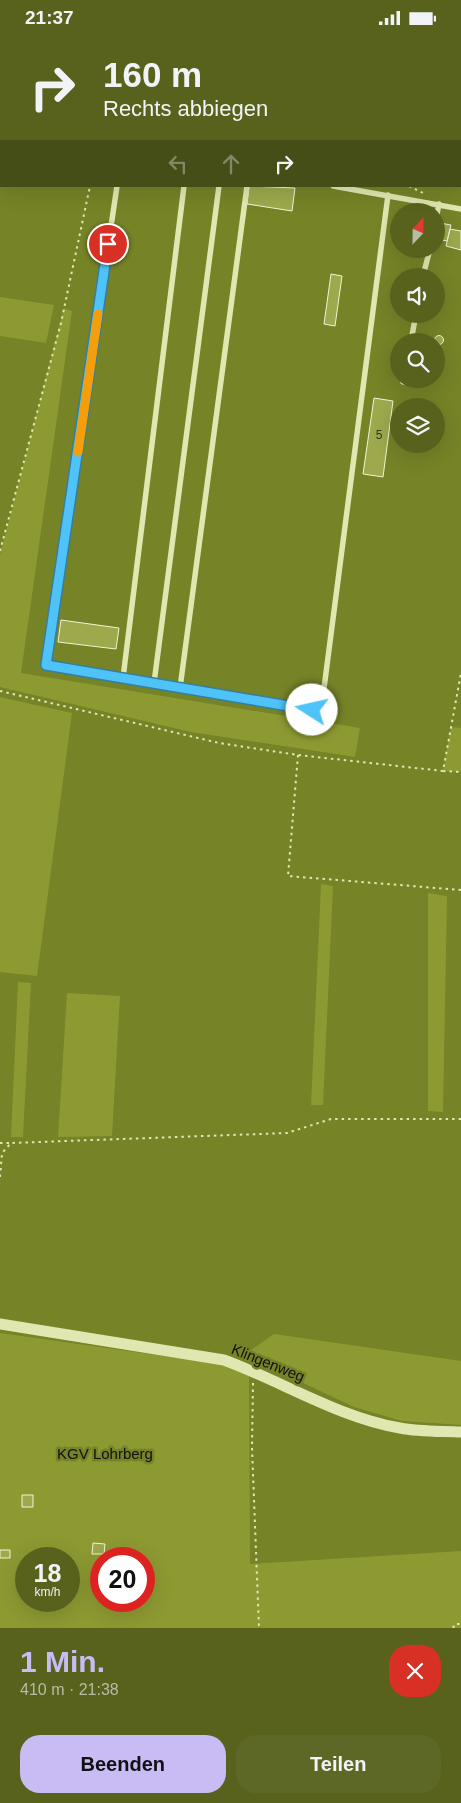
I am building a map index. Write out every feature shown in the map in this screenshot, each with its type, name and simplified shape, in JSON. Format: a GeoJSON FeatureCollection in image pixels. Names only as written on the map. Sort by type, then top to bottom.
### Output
{"type":"FeatureCollection","features":[{"type":"Feature","properties":{"kind":"street","name":"Klingenweg"},"geometry":{"type":"LineString","coordinates":[[0,1324],[224,1360],[253,1370],[351,1414],[377,1423],[400,1428],[461,1432]]}},
{"type":"Feature","properties":{"kind":"lane"},"geometry":{"type":"LineString","coordinates":[[117,187],[46,665],[312,710],[323,696],[388,195]]}},
{"type":"Feature","properties":{"kind":"lane"},"geometry":{"type":"LineString","coordinates":[[123,678],[184,187]]}},
{"type":"Feature","properties":{"kind":"lane"},"geometry":{"type":"LineString","coordinates":[[154,683],[219,187]]}},
{"type":"Feature","properties":{"kind":"lane"},"geometry":{"type":"LineString","coordinates":[[180,688],[247,187]]}},
{"type":"Feature","properties":{"kind":"lane"},"geometry":{"type":"LineString","coordinates":[[339,187],[430,203]]}},
{"type":"Feature","properties":{"kind":"lane"},"geometry":{"type":"LineString","coordinates":[[445,206],[461,209]]}},
{"type":"Feature","properties":{"kind":"path"},"geometry":{"type":"LineString","coordinates":[[0,551],[61,323],[90,187]]}},
{"type":"Feature","properties":{"kind":"path"},"geometry":{"type":"LineString","coordinates":[[443,771],[461,673]]}},
{"type":"Feature","properties":{"kind":"path"},"geometry":{"type":"LineString","coordinates":[[0,691],[220,743],[298,755],[461,772]]}},
{"type":"Feature","properties":{"kind":"path"},"geometry":{"type":"LineString","coordinates":[[298,755],[288,877],[461,890]]}},
{"type":"Feature","properties":{"kind":"path"},"geometry":{"type":"LineString","coordinates":[[0,1143],[287,1133],[331,1119],[461,1119]]}},
{"type":"Feature","properties":{"kind":"path"},"geometry":{"type":"LineString","coordinates":[[0,1177],[2,1153],[11,1143]]}},
{"type":"Feature","properties":{"kind":"path"},"geometry":{"type":"LineString","coordinates":[[253,1370],[252,1448],[259,1628]]}},
{"type":"Feature","properties":{"kind":"path"},"geometry":{"type":"LineString","coordinates":[[453,1628],[455,1624],[461,1624]]}},
{"type":"Feature","properties":{"kind":"green space"},"geometry":{"type":"Polygon","coordinates":[[[0,297],[54,305],[46,343],[0,336],[0,297]]]}},
{"type":"Feature","properties":{"kind":"green space"},"geometry":{"type":"Polygon","coordinates":[[[64,308],[72,311],[21,673],[360,728],[355,757],[191,732],[0,687],[0,555],[64,308]]]}},
{"type":"Feature","properties":{"kind":"green space"},"geometry":{"type":"Polygon","coordinates":[[[0,697],[72,713],[37,976],[0,972],[0,697]]]}},
{"type":"Feature","properties":{"kind":"green space"},"geometry":{"type":"Polygon","coordinates":[[[451,727],[461,728],[461,772],[443,771],[451,727]]]}},
{"type":"Feature","properties":{"kind":"green space"},"geometry":{"type":"Polygon","coordinates":[[[321,884],[333,886],[323,1105],[311,1105],[321,884]]]}},
{"type":"Feature","properties":{"kind":"green space"},"geometry":{"type":"Polygon","coordinates":[[[428,893],[447,896],[443,1112],[428,1111],[428,893]]]}},
{"type":"Feature","properties":{"kind":"green space"},"geometry":{"type":"Polygon","coordinates":[[[18,982],[31,983],[23,1137],[11,1137],[18,982]]]}},
{"type":"Feature","properties":{"kind":"green space"},"geometry":{"type":"Polygon","coordinates":[[[67,993],[120,996],[112,1136],[58,1137],[67,993]]]}},
{"type":"Feature","properties":{"kind":"green space","name":"KGV Lohrberg"},"geometry":{"type":"Polygon","coordinates":[[[0,1333],[221,1364],[249,1376],[250,1564],[461,1551],[461,1628],[0,1628],[0,1333]]]}},
{"type":"Feature","properties":{"kind":"green space"},"geometry":{"type":"Polygon","coordinates":[[[274,1334],[461,1361],[461,1425],[402,1421],[354,1407],[244,1355],[274,1334]]]}},
{"type":"Feature","properties":{"kind":"building"},"geometry":{"type":"Polygon","coordinates":[[[249,187],[295,188],[292,211],[247,204],[249,187]]]}},
{"type":"Feature","properties":{"kind":"building"},"geometry":{"type":"Polygon","coordinates":[[[445,224],[451,225],[447,241],[445,241],[445,224]]]}},
{"type":"Feature","properties":{"kind":"building"},"geometry":{"type":"Polygon","coordinates":[[[450,229],[461,231],[461,250],[446,246],[450,229]]]}},
{"type":"Feature","properties":{"kind":"building"},"geometry":{"type":"Polygon","coordinates":[[[331,274],[342,276],[335,326],[324,324],[331,274]]]}},
{"type":"Feature","properties":{"kind":"building"},"geometry":{"type":"Polygon","coordinates":[[[374,398],[390,401],[390,424],[383,477],[363,474],[374,398]]]}},
{"type":"Feature","properties":{"kind":"building"},"geometry":{"type":"Polygon","coordinates":[[[61,620],[119,628],[116,649],[58,642],[61,620]]]}},
{"type":"Feature","properties":{"kind":"building"},"geometry":{"type":"Polygon","coordinates":[[[22,1495],[33,1495],[33,1507],[22,1507],[22,1495]]]}},
{"type":"Feature","properties":{"kind":"building"},"geometry":{"type":"Polygon","coordinates":[[[93,1543],[105,1544],[105,1547],[93,1547],[93,1543]]]}},
{"type":"Feature","properties":{"kind":"building"},"geometry":{"type":"Polygon","coordinates":[[[0,1550],[10,1550],[10,1558],[0,1558],[0,1550]]]}},
{"type":"Feature","properties":{"kind":"slow traffic"},"geometry":{"type":"LineString","coordinates":[[78,452],[98,314]]}},
{"type":"Feature","properties":{"kind":"route"},"geometry":{"type":"LineString","coordinates":[[108,244],[46,665],[312,710]]}}]}
